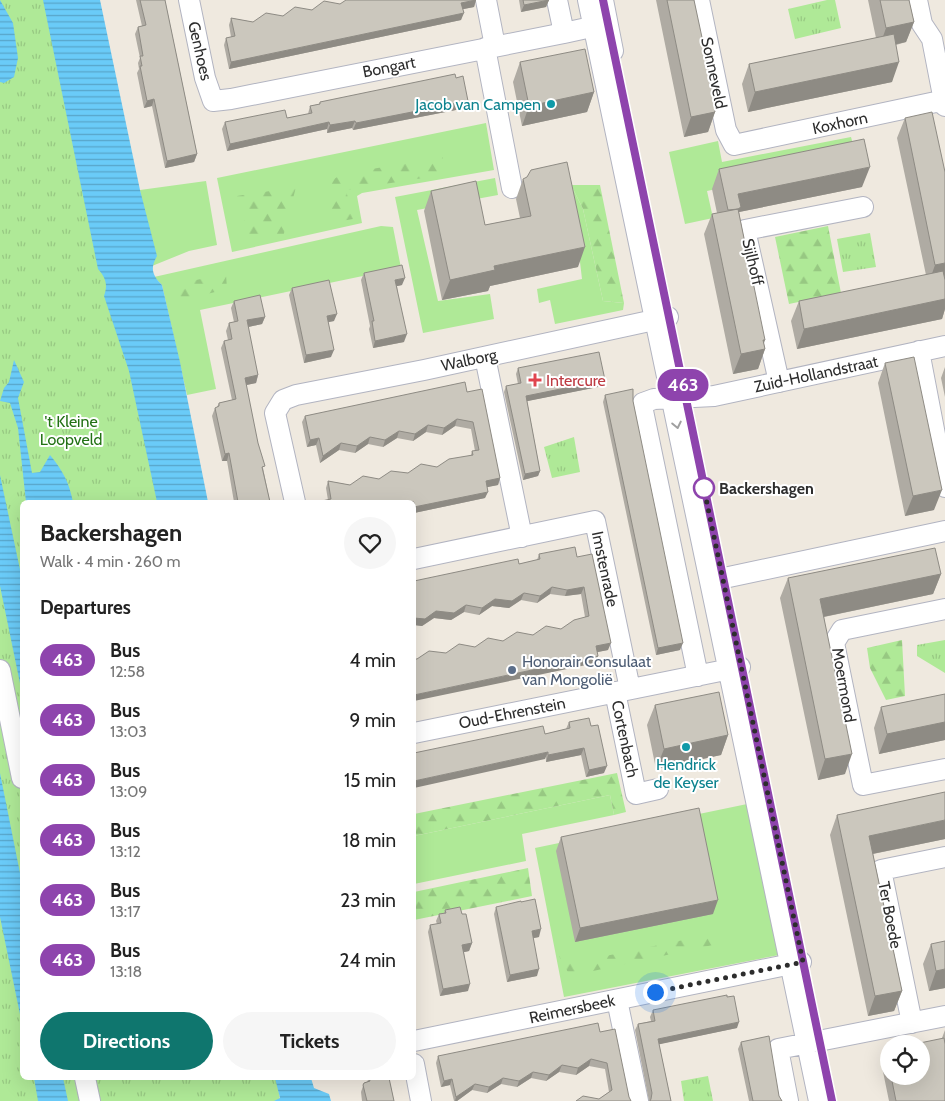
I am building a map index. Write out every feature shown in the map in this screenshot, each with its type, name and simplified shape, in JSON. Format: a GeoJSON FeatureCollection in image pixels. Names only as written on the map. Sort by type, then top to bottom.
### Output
{"type":"FeatureCollection","features":[{"type":"Feature","properties":{"kind":"street","name":"Genhoes"},"geometry":{"type":"LineString","coordinates":[[189,0],[205,78],[213,101]]}},
{"type":"Feature","properties":{"kind":"street"},"geometry":{"type":"LineString","coordinates":[[486,0],[490,47],[512,188]]}},
{"type":"Feature","properties":{"kind":"street"},"geometry":{"type":"LineString","coordinates":[[557,0],[564,32]]}},
{"type":"Feature","properties":{"kind":"street"},"geometry":{"type":"LineString","coordinates":[[588,0],[601,25],[796,963],[813,1042],[832,1101]]}},
{"type":"Feature","properties":{"kind":"street"},"geometry":{"type":"LineString","coordinates":[[601,25],[603,0]]}},
{"type":"Feature","properties":{"kind":"street","name":"Sonneveld"},"geometry":{"type":"LineString","coordinates":[[699,0],[726,130],[734,145]]}},
{"type":"Feature","properties":{"kind":"street"},"geometry":{"type":"LineString","coordinates":[[917,0],[922,24],[932,39],[945,102]]}},
{"type":"Feature","properties":{"kind":"street","name":"Bongart"},"geometry":{"type":"LineString","coordinates":[[213,101],[601,25]]}},
{"type":"Feature","properties":{"kind":"street","name":"Koxhorn"},"geometry":{"type":"LineString","coordinates":[[734,145],[945,102]]}},
{"type":"Feature","properties":{"kind":"street","name":"Sijlhoff"},"geometry":{"type":"LineString","coordinates":[[779,382],[746,230],[863,206]]}},
{"type":"Feature","properties":{"kind":"street","name":"Walborg"},"geometry":{"type":"LineString","coordinates":[[295,500],[275,413],[283,400],[296,394],[662,318]]}},
{"type":"Feature","properties":{"kind":"street","name":"Zuid-Hollandstraat"},"geometry":{"type":"LineString","coordinates":[[698,676],[642,406],[643,403],[654,399],[714,396],[945,346]]}},
{"type":"Feature","properties":{"kind":"street"},"geometry":{"type":"LineString","coordinates":[[919,352],[945,487]]}},
{"type":"Feature","properties":{"kind":"street"},"geometry":{"type":"LineString","coordinates":[[485,356],[522,537]]}},
{"type":"Feature","properties":{"kind":"street","name":"Imstenrade"},"geometry":{"type":"LineString","coordinates":[[416,559],[595,521],[622,691]]}},
{"type":"Feature","properties":{"kind":"street"},"geometry":{"type":"LineString","coordinates":[[716,580],[945,531]]}},
{"type":"Feature","properties":{"kind":"street","name":"Moermond"},"geometry":{"type":"LineString","coordinates":[[945,609],[842,630],[834,642],[862,784],[945,769]]}},
{"type":"Feature","properties":{"kind":"street","name":"Oud-Ehrenstein"},"geometry":{"type":"LineString","coordinates":[[416,733],[735,668]]}},
{"type":"Feature","properties":{"kind":"street"},"geometry":{"type":"LineString","coordinates":[[0,670],[20,768]]}},
{"type":"Feature","properties":{"kind":"street","name":"Cortenbach"},"geometry":{"type":"LineString","coordinates":[[622,691],[636,794],[658,789]]}},
{"type":"Feature","properties":{"kind":"street","name":"Ter Boede"},"geometry":{"type":"LineString","coordinates":[[912,1023],[881,870],[945,857]]}},
{"type":"Feature","properties":{"kind":"street","name":"Reimersbeek"},"geometry":{"type":"LineString","coordinates":[[416,1041],[796,963]]}},
{"type":"Feature","properties":{"kind":"street"},"geometry":{"type":"LineString","coordinates":[[617,1000],[638,1101]]}},
{"type":"Feature","properties":{"kind":"street"},"geometry":{"type":"LineString","coordinates":[[788,1101],[778,1049],[945,1016]]}},
{"type":"Feature","properties":{"kind":"street"},"geometry":{"type":"LineString","coordinates":[[813,1042],[818,1101]]}},
{"type":"Feature","properties":{"kind":"street"},"geometry":{"type":"LineString","coordinates":[[416,1075],[421,1101]]}},
{"type":"Feature","properties":{"kind":"street"},"geometry":{"type":"LineString","coordinates":[[85,1080],[90,1101]]}},
{"type":"Feature","properties":{"kind":"green space","name":"'t Kleine Loopveld"},"geometry":{"type":"Polygon","coordinates":[[[0,0],[48,0],[159,500],[20,500],[20,882],[0,785],[0,0]]]}},
{"type":"Feature","properties":{"kind":"green space"},"geometry":{"type":"Polygon","coordinates":[[[827,0],[835,0],[841,28],[795,39],[788,9],[827,0]]]}},
{"type":"Feature","properties":{"kind":"green space"},"geometry":{"type":"Polygon","coordinates":[[[486,123],[494,170],[362,193],[357,196],[362,223],[232,252],[217,178],[486,123]]]}},
{"type":"Feature","properties":{"kind":"green space"},"geometry":{"type":"Polygon","coordinates":[[[851,137],[857,159],[707,191],[713,218],[685,224],[669,152],[718,141],[722,162],[851,137]]]}},
{"type":"Feature","properties":{"kind":"green space"},"geometry":{"type":"Polygon","coordinates":[[[443,157],[436,176],[346,190],[353,219],[335,222],[326,184],[342,174],[443,157]]]}},
{"type":"Feature","properties":{"kind":"green space"},"geometry":{"type":"Polygon","coordinates":[[[495,178],[498,195],[417,210],[438,301],[490,294],[494,319],[423,333],[395,197],[495,178]]]}},
{"type":"Feature","properties":{"kind":"green space"},"geometry":{"type":"Polygon","coordinates":[[[206,181],[217,245],[189,251],[152,266],[140,190],[206,181]]]}},
{"type":"Feature","properties":{"kind":"green space"},"geometry":{"type":"Polygon","coordinates":[[[571,185],[583,209],[603,301],[624,303],[623,310],[555,324],[550,300],[539,303],[537,289],[582,279],[571,185]]]}},
{"type":"Feature","properties":{"kind":"green space"},"geometry":{"type":"Polygon","coordinates":[[[571,185],[600,185],[624,303],[603,301],[583,209],[571,185]]]}},
{"type":"Feature","properties":{"kind":"green space"},"geometry":{"type":"Polygon","coordinates":[[[296,187],[283,237],[250,238],[237,196],[296,187]]]}},
{"type":"Feature","properties":{"kind":"green space"},"geometry":{"type":"Polygon","coordinates":[[[381,226],[393,227],[401,268],[200,310],[216,389],[187,395],[162,285],[154,277],[381,226]]]}},
{"type":"Feature","properties":{"kind":"green space"},"geometry":{"type":"Polygon","coordinates":[[[828,226],[841,293],[789,304],[775,237],[828,226]]]}},
{"type":"Feature","properties":{"kind":"green space"},"geometry":{"type":"Polygon","coordinates":[[[870,233],[876,267],[843,272],[837,239],[870,233]]]}},
{"type":"Feature","properties":{"kind":"green space"},"geometry":{"type":"Polygon","coordinates":[[[226,274],[227,289],[183,300],[171,285],[226,274]]]}},
{"type":"Feature","properties":{"kind":"green space"},"geometry":{"type":"Polygon","coordinates":[[[574,437],[580,472],[552,478],[544,447],[574,437]]]}},
{"type":"Feature","properties":{"kind":"green space"},"geometry":{"type":"Polygon","coordinates":[[[902,640],[905,696],[886,700],[870,668],[867,648],[902,640]]]}},
{"type":"Feature","properties":{"kind":"green space"},"geometry":{"type":"Polygon","coordinates":[[[945,640],[945,673],[917,656],[917,645],[945,640]]]}},
{"type":"Feature","properties":{"kind":"green space"},"geometry":{"type":"Polygon","coordinates":[[[617,773],[626,812],[614,815],[610,795],[416,836],[416,814],[617,773]]]}},
{"type":"Feature","properties":{"kind":"green space"},"geometry":{"type":"Polygon","coordinates":[[[610,795],[614,815],[522,834],[526,861],[416,884],[416,836],[610,795]]]}},
{"type":"Feature","properties":{"kind":"green space"},"geometry":{"type":"Polygon","coordinates":[[[752,803],[779,955],[564,997],[535,848],[752,803]]]}},
{"type":"Feature","properties":{"kind":"green space"},"geometry":{"type":"Polygon","coordinates":[[[528,868],[532,896],[416,920],[416,892],[528,868]]]}},
{"type":"Feature","properties":{"kind":"green space"},"geometry":{"type":"Polygon","coordinates":[[[0,908],[20,1005],[20,1080],[36,1080],[41,1101],[0,1101],[0,908]]]}},
{"type":"Feature","properties":{"kind":"green space"},"geometry":{"type":"Polygon","coordinates":[[[717,935],[722,943],[570,976],[559,956],[586,960],[698,937],[717,935]]]}},
{"type":"Feature","properties":{"kind":"green space"},"geometry":{"type":"Polygon","coordinates":[[[708,1076],[713,1101],[684,1101],[681,1081],[708,1076]]]}},
{"type":"Feature","properties":{"kind":"green space"},"geometry":{"type":"Polygon","coordinates":[[[61,1080],[277,1080],[280,1101],[66,1101],[61,1080]]]}},
{"type":"Feature","properties":{"kind":"water"},"geometry":{"type":"Polygon","coordinates":[[[0,0],[13,23],[18,58],[14,77],[4,83],[0,82],[0,0]]]}},
{"type":"Feature","properties":{"kind":"water"},"geometry":{"type":"Polygon","coordinates":[[[43,0],[100,0],[140,190],[157,256],[153,264],[153,271],[162,285],[180,362],[208,500],[157,500],[129,371],[104,296],[106,288],[103,275],[98,269],[43,0]]]}},
{"type":"Feature","properties":{"kind":"water"},"geometry":{"type":"Polygon","coordinates":[[[14,360],[24,382],[18,398],[32,473],[40,472],[50,455],[65,477],[73,500],[26,500],[18,428],[10,403],[0,401],[4,388],[9,382],[14,360]]]}},
{"type":"Feature","properties":{"kind":"water"},"geometry":{"type":"Polygon","coordinates":[[[0,475],[20,570],[20,683],[0,586],[0,475]]]}},
{"type":"Feature","properties":{"kind":"water"},"geometry":{"type":"Polygon","coordinates":[[[0,773],[20,873],[20,1014],[0,917],[0,773]]]}},
{"type":"Feature","properties":{"kind":"water"},"geometry":{"type":"Polygon","coordinates":[[[34,1080],[63,1080],[68,1101],[38,1101],[34,1080]]]}},
{"type":"Feature","properties":{"kind":"water"},"geometry":{"type":"Polygon","coordinates":[[[276,1080],[312,1080],[314,1088],[329,1094],[331,1101],[274,1101],[280,1098],[276,1080]]]}},
{"type":"Feature","properties":{"kind":"building"},"geometry":{"type":"Polygon","coordinates":[[[140,0],[165,0],[197,154],[167,161],[154,99],[147,101],[140,66],[142,66],[140,56],[143,56],[138,27],[146,25],[140,0]]]}},
{"type":"Feature","properties":{"kind":"building"},"geometry":{"type":"Polygon","coordinates":[[[346,0],[476,0],[461,3],[464,13],[231,62],[226,38],[235,36],[231,18],[253,22],[266,13],[283,16],[295,7],[312,10],[324,1],[340,4],[346,0]]]}},
{"type":"Feature","properties":{"kind":"building"},"geometry":{"type":"Polygon","coordinates":[[[523,0],[549,0],[524,5],[523,0]]]}},
{"type":"Feature","properties":{"kind":"building"},"geometry":{"type":"Polygon","coordinates":[[[667,0],[694,0],[716,103],[714,103],[715,112],[691,117],[667,0]]]}},
{"type":"Feature","properties":{"kind":"building"},"geometry":{"type":"Polygon","coordinates":[[[880,0],[909,0],[914,22],[886,28],[880,0]]]}},
{"type":"Feature","properties":{"kind":"building"},"geometry":{"type":"Polygon","coordinates":[[[894,34],[899,62],[755,92],[749,64],[894,34]]]}},
{"type":"Feature","properties":{"kind":"building"},"geometry":{"type":"Polygon","coordinates":[[[585,49],[594,92],[529,106],[520,62],[585,49]]]}},
{"type":"Feature","properties":{"kind":"building"},"geometry":{"type":"Polygon","coordinates":[[[455,74],[456,78],[463,76],[468,101],[356,123],[355,121],[330,125],[329,122],[230,144],[225,122],[285,110],[287,118],[312,113],[310,106],[320,104],[320,102],[455,74]]]}},
{"type":"Feature","properties":{"kind":"building"},"geometry":{"type":"Polygon","coordinates":[[[932,112],[945,172],[945,263],[935,265],[905,118],[932,112]]]}},
{"type":"Feature","properties":{"kind":"building"},"geometry":{"type":"Polygon","coordinates":[[[864,139],[870,167],[738,194],[741,207],[728,210],[719,169],[864,139]]]}},
{"type":"Feature","properties":{"kind":"building"},"geometry":{"type":"Polygon","coordinates":[[[567,162],[585,247],[494,266],[495,270],[450,280],[431,191],[476,181],[485,225],[531,216],[523,179],[527,177],[531,170],[567,162]]]}},
{"type":"Feature","properties":{"kind":"building"},"geometry":{"type":"Polygon","coordinates":[[[738,209],[765,340],[763,340],[765,349],[741,354],[712,214],[738,209]]]}},
{"type":"Feature","properties":{"kind":"building"},"geometry":{"type":"Polygon","coordinates":[[[402,265],[405,278],[395,280],[407,334],[375,341],[372,321],[374,321],[364,273],[402,265]]]}},
{"type":"Feature","properties":{"kind":"building"},"geometry":{"type":"Polygon","coordinates":[[[943,271],[945,299],[804,329],[799,301],[943,271]]]}},
{"type":"Feature","properties":{"kind":"building"},"geometry":{"type":"Polygon","coordinates":[[[329,280],[337,314],[327,316],[334,350],[306,355],[292,288],[329,280]]]}},
{"type":"Feature","properties":{"kind":"building"},"geometry":{"type":"Polygon","coordinates":[[[260,295],[265,317],[247,320],[258,375],[245,378],[258,443],[265,466],[262,467],[270,500],[238,500],[229,453],[225,454],[215,408],[219,406],[219,403],[236,399],[224,341],[232,339],[229,323],[238,321],[234,301],[260,295]]]}},
{"type":"Feature","properties":{"kind":"building"},"geometry":{"type":"Polygon","coordinates":[[[599,352],[605,380],[526,396],[540,471],[525,474],[506,386],[521,383],[518,368],[599,352]]]}},
{"type":"Feature","properties":{"kind":"building"},"geometry":{"type":"Polygon","coordinates":[[[914,357],[942,490],[913,496],[885,363],[914,357]]]}},
{"type":"Feature","properties":{"kind":"building"},"geometry":{"type":"Polygon","coordinates":[[[465,382],[467,392],[482,389],[500,478],[486,481],[488,492],[416,507],[416,500],[326,500],[331,499],[328,481],[350,485],[363,476],[379,479],[391,471],[408,473],[421,464],[437,467],[449,459],[473,455],[472,451],[479,450],[473,422],[457,419],[444,428],[428,425],[415,434],[399,431],[385,440],[370,437],[357,446],[341,443],[323,456],[319,438],[310,440],[305,416],[465,382]]]}},
{"type":"Feature","properties":{"kind":"building"},"geometry":{"type":"Polygon","coordinates":[[[633,389],[633,401],[683,643],[658,648],[605,395],[633,389]]]}},
{"type":"Feature","properties":{"kind":"building"},"geometry":{"type":"Polygon","coordinates":[[[575,547],[577,557],[592,554],[611,643],[596,646],[598,656],[416,695],[416,659],[429,651],[446,653],[459,644],[475,647],[488,638],[503,641],[517,632],[533,635],[546,626],[561,629],[574,620],[589,616],[584,587],[567,590],[552,587],[540,596],[524,593],[512,601],[495,599],[482,608],[466,605],[454,613],[436,611],[425,619],[416,618],[416,581],[518,559],[519,564],[540,559],[539,554],[575,547]]]}},
{"type":"Feature","properties":{"kind":"building"},"geometry":{"type":"Polygon","coordinates":[[[935,548],[941,574],[820,599],[852,754],[825,759],[788,578],[935,548]]]}},
{"type":"Feature","properties":{"kind":"building"},"geometry":{"type":"Polygon","coordinates":[[[719,692],[728,735],[664,749],[655,705],[719,692]]]}},
{"type":"Feature","properties":{"kind":"building"},"geometry":{"type":"Polygon","coordinates":[[[945,694],[945,722],[887,734],[881,707],[945,694]]]}},
{"type":"Feature","properties":{"kind":"building"},"geometry":{"type":"Polygon","coordinates":[[[589,718],[591,726],[598,725],[607,766],[589,770],[584,748],[548,755],[548,752],[416,781],[416,753],[543,726],[545,734],[570,728],[569,722],[589,718]]]}},
{"type":"Feature","properties":{"kind":"building"},"geometry":{"type":"Polygon","coordinates":[[[945,792],[945,820],[869,836],[902,991],[875,996],[837,815],[945,792]]]}},
{"type":"Feature","properties":{"kind":"building"},"geometry":{"type":"Polygon","coordinates":[[[699,808],[718,900],[580,928],[561,837],[699,808]]]}},
{"type":"Feature","properties":{"kind":"building"},"geometry":{"type":"Polygon","coordinates":[[[535,899],[541,929],[532,931],[539,969],[510,975],[496,907],[535,899]]]}},
{"type":"Feature","properties":{"kind":"building"},"geometry":{"type":"Polygon","coordinates":[[[460,907],[462,914],[466,914],[472,943],[462,945],[470,984],[443,989],[430,925],[441,923],[439,914],[446,913],[445,910],[460,907]]]}},
{"type":"Feature","properties":{"kind":"building"},"geometry":{"type":"Polygon","coordinates":[[[945,941],[945,969],[936,971],[931,944],[945,941]]]}},
{"type":"Feature","properties":{"kind":"building"},"geometry":{"type":"Polygon","coordinates":[[[727,995],[727,997],[734,996],[739,1022],[658,1039],[671,1101],[650,1101],[652,1093],[638,1024],[655,1021],[653,1010],[727,995]]]}},
{"type":"Feature","properties":{"kind":"building"},"geometry":{"type":"Polygon","coordinates":[[[598,1023],[600,1032],[615,1029],[631,1101],[576,1101],[583,1096],[599,1099],[612,1090],[607,1063],[591,1059],[578,1068],[562,1065],[549,1075],[533,1072],[519,1081],[503,1078],[489,1087],[475,1084],[456,1097],[452,1079],[444,1081],[438,1056],[598,1023]]]}},
{"type":"Feature","properties":{"kind":"building"},"geometry":{"type":"Polygon","coordinates":[[[769,1036],[779,1096],[782,1101],[753,1101],[741,1042],[769,1036]]]}},
{"type":"Feature","properties":{"kind":"building"},"geometry":{"type":"Polygon","coordinates":[[[944,1038],[945,1101],[896,1101],[893,1085],[930,1085],[930,1041],[944,1038]]]}},
{"type":"Feature","properties":{"kind":"building"},"geometry":{"type":"Polygon","coordinates":[[[389,1080],[394,1101],[367,1101],[363,1085],[370,1081],[389,1080]]]}},
{"type":"Feature","properties":{"kind":"bus line","name":"463"},"geometry":{"type":"LineString","coordinates":[[603,0],[832,1101]]}},
{"type":"Feature","properties":{"kind":"place","name":"Jacob van Campen"},"geometry":{"type":"Point","coordinates":[551,104]}},
{"type":"Feature","properties":{"kind":"place","name":"Intercure"},"geometry":{"type":"Point","coordinates":[535,380]}},
{"type":"Feature","properties":{"kind":"place","name":"Backershagen"},"geometry":{"type":"Point","coordinates":[704,488]}},
{"type":"Feature","properties":{"kind":"place","name":"Honorair Consulaat van Mongolië"},"geometry":{"type":"Point","coordinates":[512,670]}},
{"type":"Feature","properties":{"kind":"place","name":"Hendrick de Keyser"},"geometry":{"type":"Point","coordinates":[686,747]}},
{"type":"Feature","properties":{"kind":"route"},"geometry":{"type":"LineString","coordinates":[[655,992],[803,962],[703,484],[704,488]]}}]}
